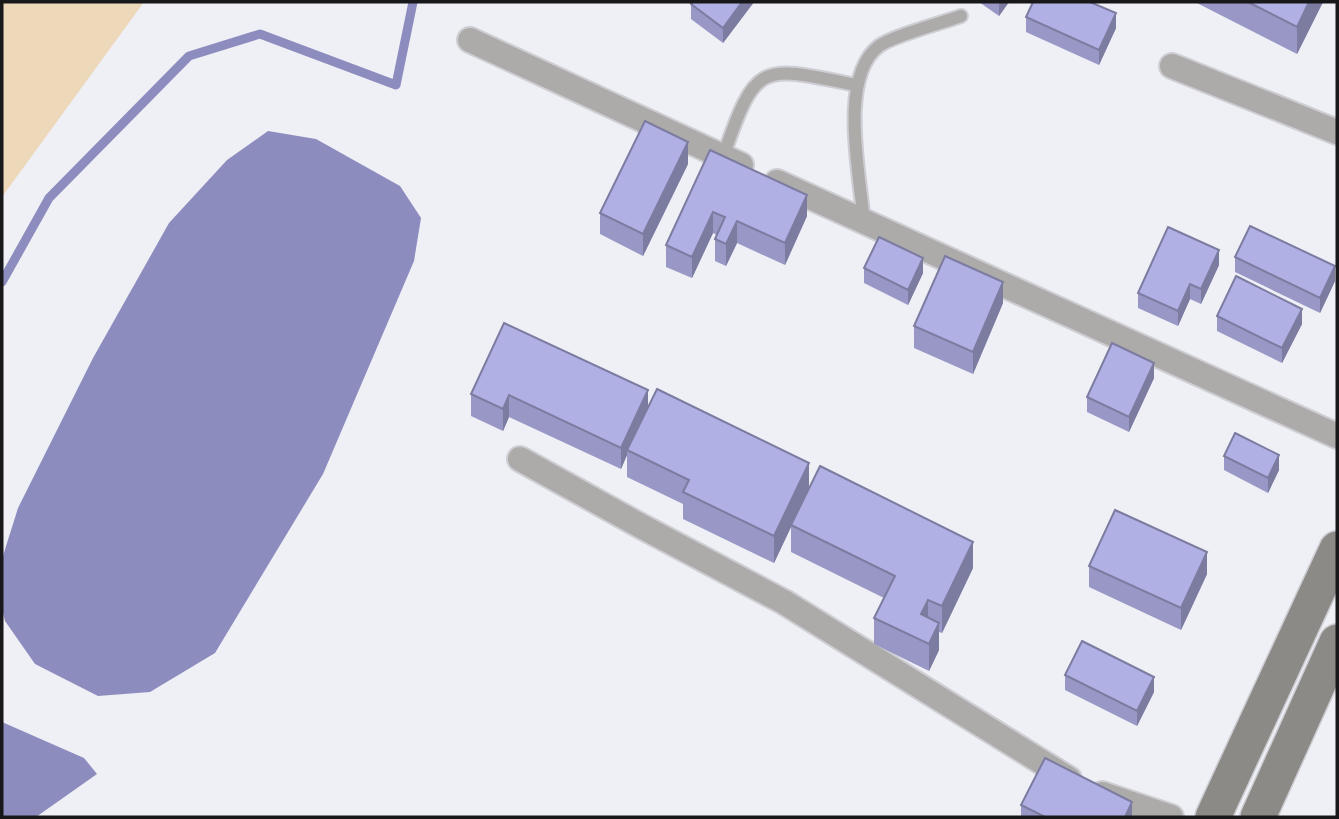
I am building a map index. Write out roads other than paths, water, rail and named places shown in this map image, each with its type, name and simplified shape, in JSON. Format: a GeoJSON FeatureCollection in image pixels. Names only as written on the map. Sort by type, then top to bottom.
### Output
{"type":"FeatureCollection","features":[{"type":"Feature","properties":{"kind":"main road"},"geometry":{"type":"LineString","coordinates":[[1213,817],[1337,549]]}},
{"type":"Feature","properties":{"kind":"main road"},"geometry":{"type":"LineString","coordinates":[[1258,817],[1337,642]]}},
{"type":"Feature","properties":{"kind":"street"},"geometry":{"type":"LineString","coordinates":[[470,40],[1337,436]]}},
{"type":"Feature","properties":{"kind":"street"},"geometry":{"type":"LineString","coordinates":[[1172,66],[1337,132]]}},
{"type":"Feature","properties":{"kind":"street"},"geometry":{"type":"LineString","coordinates":[[520,459],[785,602],[1083,788],[1171,817]]}},
{"type":"Feature","properties":{"kind":"lane"},"geometry":{"type":"LineString","coordinates":[[864,222],[856,135],[856,85],[868,57],[881,44],[961,16]]}},
{"type":"Feature","properties":{"kind":"lane"},"geometry":{"type":"LineString","coordinates":[[723,157],[739,110],[751,89],[767,75],[795,73],[856,85]]}},
{"type":"Feature","properties":{"kind":"water"},"geometry":{"type":"Polygon","coordinates":[[[268,131],[316,139],[400,186],[421,218],[414,261],[323,474],[215,653],[150,692],[98,696],[35,664],[5,621],[2,609],[2,559],[18,508],[93,358],[169,223],[227,160],[268,131]]]}},
{"type":"Feature","properties":{"kind":"water"},"geometry":{"type":"Polygon","coordinates":[[[2,722],[84,758],[97,774],[36,817],[2,817],[2,722]]]}},
{"type":"Feature","properties":{"kind":"waterway"},"geometry":{"type":"LineString","coordinates":[[2,282],[49,198],[189,56],[260,34],[396,85],[413,2]]}}]}
